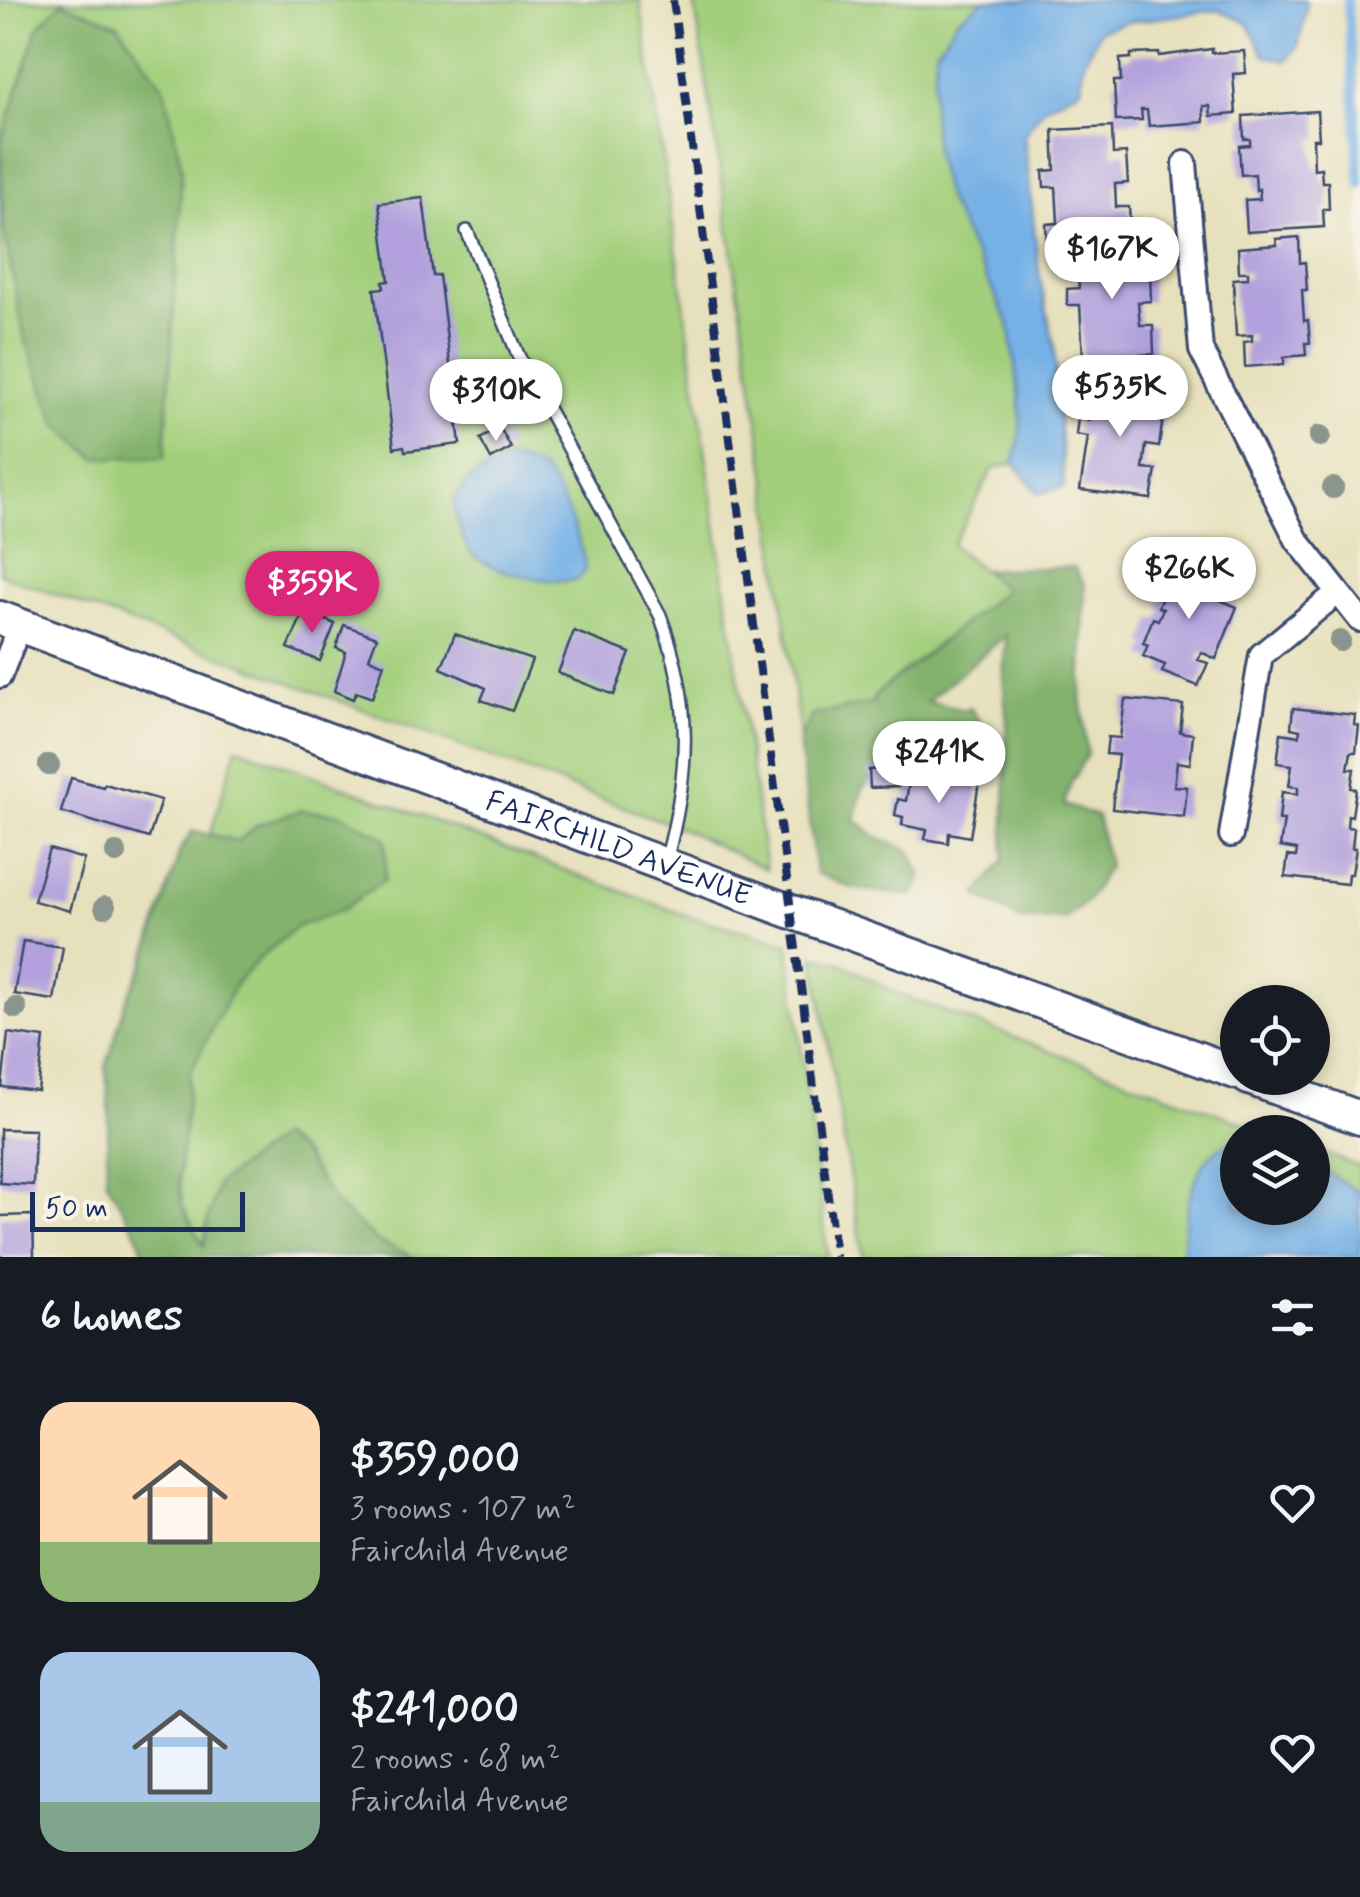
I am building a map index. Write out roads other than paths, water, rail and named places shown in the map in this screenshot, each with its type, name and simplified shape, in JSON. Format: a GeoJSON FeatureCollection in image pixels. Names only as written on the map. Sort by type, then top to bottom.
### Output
{"type":"FeatureCollection","features":[{"type":"Feature","properties":{"kind":"main road","name":"FAIRCHILD AVENUE"},"geometry":{"type":"LineString","coordinates":[[10,622],[1220,1066]]}},
{"type":"Feature","properties":{"kind":"main road"},"geometry":{"type":"LineString","coordinates":[[1296,1095],[1360,1118]]}},
{"type":"Feature","properties":{"kind":"street"},"geometry":{"type":"LineString","coordinates":[[1184,163],[1200,350],[1298,540],[1360,620]]}},
{"type":"Feature","properties":{"kind":"street"},"geometry":{"type":"LineString","coordinates":[[1231,834],[1261,655],[1337,593]]}},
{"type":"Feature","properties":{"kind":"street"},"geometry":{"type":"LineString","coordinates":[[0,676],[10,622]]}},
{"type":"Feature","properties":{"kind":"lane"},"geometry":{"type":"LineString","coordinates":[[467,232],[520,357],[660,615],[677,660],[684,700],[685,763],[665,864]]}},
{"type":"Feature","properties":{"kind":"water"},"geometry":{"type":"Polygon","coordinates":[[[984,0],[1305,0],[1307,4],[1298,47],[1286,61],[1264,55],[1248,23],[1218,10],[1128,22],[1100,30],[1083,64],[1081,89],[1044,107],[1024,135],[1040,279],[1054,345],[1064,487],[1038,493],[1014,463],[1020,436],[1020,400],[1009,323],[946,197],[935,153],[932,108],[936,51],[958,19],[984,0]]]}},
{"type":"Feature","properties":{"kind":"water"},"geometry":{"type":"Polygon","coordinates":[[[508,459],[541,471],[558,493],[584,560],[585,570],[578,580],[536,578],[503,570],[476,557],[467,547],[455,512],[455,497],[471,477],[508,459]]]}},
{"type":"Feature","properties":{"kind":"water"},"geometry":{"type":"Polygon","coordinates":[[[1220,1148],[1220,1225],[1330,1225],[1330,1174],[1360,1193],[1360,1257],[1182,1257],[1192,1190],[1206,1161],[1220,1148]]]}},
{"type":"Feature","properties":{"kind":"waterway"},"geometry":{"type":"LineString","coordinates":[[1347,0],[1360,184]]}},
{"type":"Feature","properties":{"kind":"railway"},"geometry":{"type":"LineString","coordinates":[[673,0],[836,1257]]}}]}
